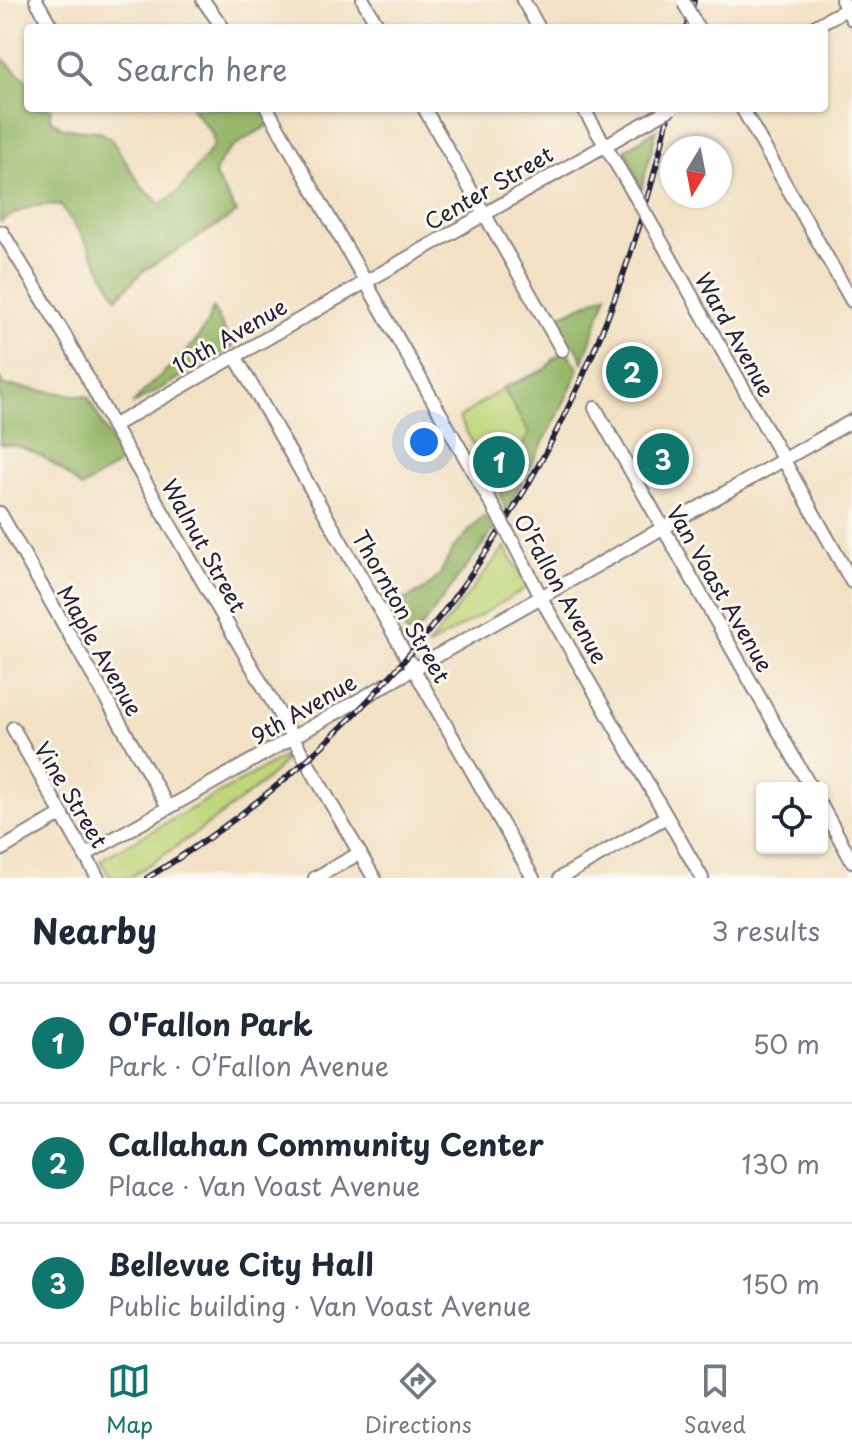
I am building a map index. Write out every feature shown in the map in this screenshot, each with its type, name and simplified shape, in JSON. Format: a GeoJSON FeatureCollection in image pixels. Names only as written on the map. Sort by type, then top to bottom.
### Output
{"type":"FeatureCollection","features":[{"type":"Feature","properties":{"kind":"street"},"geometry":{"type":"LineString","coordinates":[[36,0],[50,24]]}},
{"type":"Feature","properties":{"kind":"street"},"geometry":{"type":"LineString","coordinates":[[363,0],[377,24]]}},
{"type":"Feature","properties":{"kind":"street"},"geometry":{"type":"LineString","coordinates":[[523,0],[537,24]]}},
{"type":"Feature","properties":{"kind":"street"},"geometry":{"type":"LineString","coordinates":[[683,1],[696,24]]}},
{"type":"Feature","properties":{"kind":"street"},"geometry":{"type":"LineString","coordinates":[[211,2],[221,24]]}},
{"type":"Feature","properties":{"kind":"street"},"geometry":{"type":"LineString","coordinates":[[820,24],[848,9]]}},
{"type":"Feature","properties":{"kind":"street","name":"O’Fallon Avenue"},"geometry":{"type":"LineString","coordinates":[[269,112],[702,878]]}},
{"type":"Feature","properties":{"kind":"street"},"geometry":{"type":"LineString","coordinates":[[426,112],[562,350]]}},
{"type":"Feature","properties":{"kind":"street","name":"Ward Avenue"},"geometry":{"type":"LineString","coordinates":[[585,112],[852,582]]}},
{"type":"Feature","properties":{"kind":"street","name":"Center Street"},"geometry":{"type":"LineString","coordinates":[[366,280],[665,112]]}},
{"type":"Feature","properties":{"kind":"street"},"geometry":{"type":"LineString","coordinates":[[744,112],[852,301]]}},
{"type":"Feature","properties":{"kind":"street","name":"Walnut Street"},"geometry":{"type":"LineString","coordinates":[[2,232],[87,374],[113,426],[290,737],[374,878]]}},
{"type":"Feature","properties":{"kind":"street","name":"10th Avenue"},"geometry":{"type":"LineString","coordinates":[[113,426],[366,280]]}},
{"type":"Feature","properties":{"kind":"street","name":"Thornton Street"},"geometry":{"type":"LineString","coordinates":[[235,356],[533,878]]}},
{"type":"Feature","properties":{"kind":"street","name":"Van Voast Avenue"},"geometry":{"type":"LineString","coordinates":[[595,408],[808,782]]}},
{"type":"Feature","properties":{"kind":"street","name":"9th Avenue"},"geometry":{"type":"LineString","coordinates":[[85,855],[852,421]]}},
{"type":"Feature","properties":{"kind":"street","name":"Maple Avenue"},"geometry":{"type":"LineString","coordinates":[[0,513],[168,807]]}},
{"type":"Feature","properties":{"kind":"street","name":"Vine Street"},"geometry":{"type":"LineString","coordinates":[[13,728],[98,878]]}},
{"type":"Feature","properties":{"kind":"street"},"geometry":{"type":"LineString","coordinates":[[0,850],[60,815]]}},
{"type":"Feature","properties":{"kind":"street"},"geometry":{"type":"LineString","coordinates":[[560,878],[666,817]]}},
{"type":"Feature","properties":{"kind":"street"},"geometry":{"type":"LineString","coordinates":[[828,818],[852,861]]}},
{"type":"Feature","properties":{"kind":"street"},"geometry":{"type":"LineString","coordinates":[[315,878],[360,853]]}},
{"type":"Feature","properties":{"kind":"green space"},"geometry":{"type":"Polygon","coordinates":[[[0,56],[24,78],[24,112],[51,112],[50,118],[62,128],[98,131],[111,139],[143,188],[161,204],[179,191],[214,145],[212,133],[194,112],[264,112],[271,124],[229,151],[217,167],[215,176],[237,213],[142,272],[117,298],[83,237],[60,205],[28,208],[0,222],[0,56]]]}},
{"type":"Feature","properties":{"kind":"green space"},"geometry":{"type":"Polygon","coordinates":[[[657,129],[641,190],[625,150],[657,129]]]}},
{"type":"Feature","properties":{"kind":"green space"},"geometry":{"type":"Polygon","coordinates":[[[607,294],[583,362],[576,346],[568,344],[555,318],[607,294]]]}},
{"type":"Feature","properties":{"kind":"green space"},"geometry":{"type":"Polygon","coordinates":[[[213,308],[233,347],[132,405],[189,349],[199,337],[213,308]]]}},
{"type":"Feature","properties":{"kind":"green space"},"geometry":{"type":"Polygon","coordinates":[[[567,352],[579,369],[506,511],[499,492],[529,433],[503,388],[546,369],[555,357],[567,352]]]}},
{"type":"Feature","properties":{"kind":"green space"},"geometry":{"type":"Polygon","coordinates":[[[0,378],[4,385],[88,397],[122,462],[81,488],[45,458],[23,448],[0,444],[0,378]]]}},
{"type":"Feature","properties":{"kind":"green space"},"geometry":{"type":"Polygon","coordinates":[[[503,388],[529,433],[499,492],[459,418],[503,388]]]}},
{"type":"Feature","properties":{"kind":"green space"},"geometry":{"type":"Polygon","coordinates":[[[483,516],[495,528],[421,628],[407,634],[393,606],[425,589],[439,576],[452,550],[483,516]]]}},
{"type":"Feature","properties":{"kind":"green space"},"geometry":{"type":"Polygon","coordinates":[[[505,547],[528,587],[427,647],[505,547]]]}},
{"type":"Feature","properties":{"kind":"green space"},"geometry":{"type":"Polygon","coordinates":[[[287,755],[264,781],[189,837],[129,878],[111,878],[100,860],[287,755]]]}},
{"type":"Feature","properties":{"kind":"railway"},"geometry":{"type":"LineString","coordinates":[[688,24],[694,0]]}},
{"type":"Feature","properties":{"kind":"railway"},"geometry":{"type":"LineString","coordinates":[[147,878],[248,809],[338,730],[419,643],[489,548],[549,446],[599,338],[639,225],[669,112]]}},
{"type":"Feature","properties":{"kind":"place","name":"Callahan Community Center"},"geometry":{"type":"Point","coordinates":[632,372]}},
{"type":"Feature","properties":{"kind":"place","name":"Bellevue City Hall"},"geometry":{"type":"Point","coordinates":[663,459]}},
{"type":"Feature","properties":{"kind":"place","name":"O'Fallon Park"},"geometry":{"type":"Point","coordinates":[499,462]}}]}
